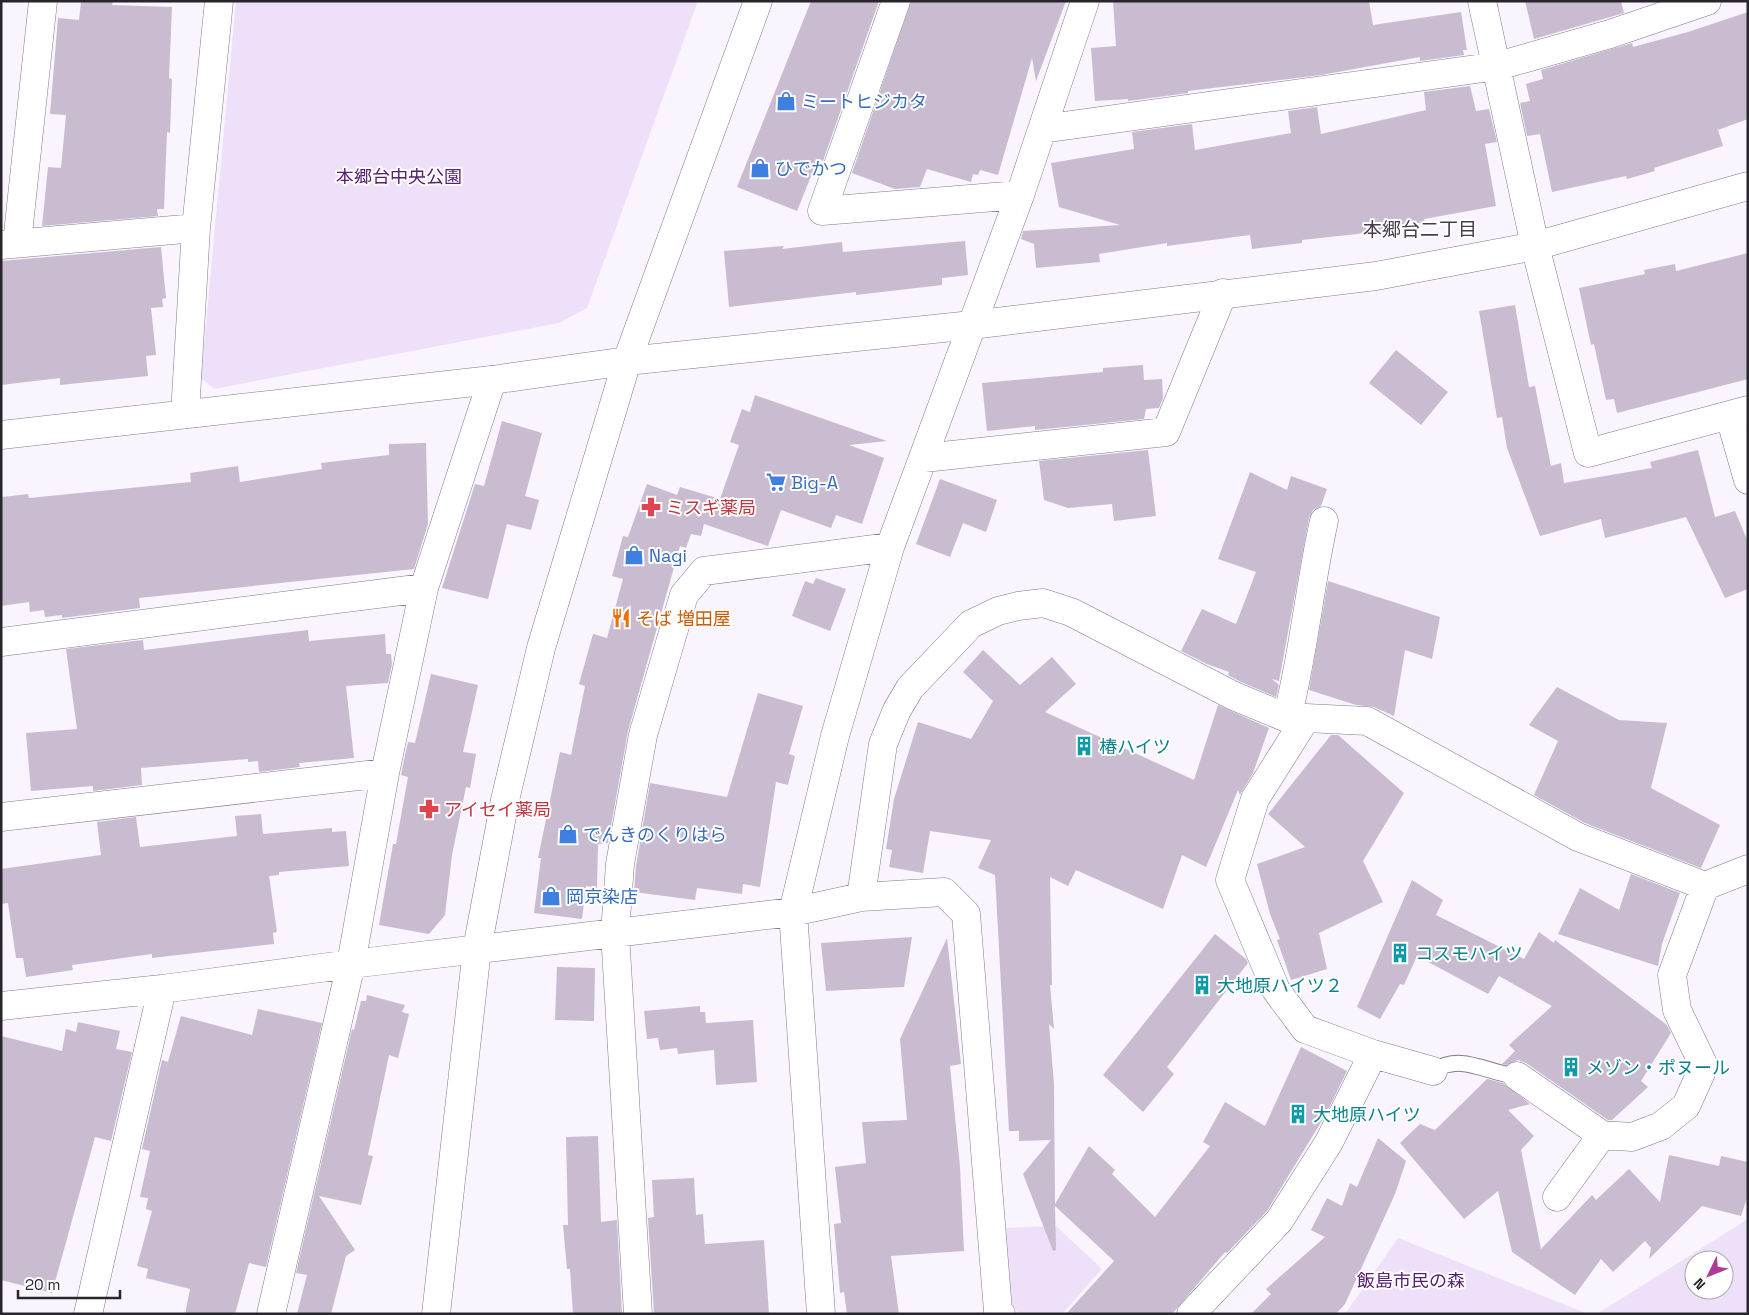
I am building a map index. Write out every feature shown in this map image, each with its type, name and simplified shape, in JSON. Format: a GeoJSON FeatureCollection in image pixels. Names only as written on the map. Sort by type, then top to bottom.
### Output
{"type":"FeatureCollection","features":[{"type":"Feature","properties":{"kind":"street"},"geometry":{"type":"LineString","coordinates":[[43,1],[9,244],[196,228]]}},
{"type":"Feature","properties":{"kind":"street"},"geometry":{"type":"LineString","coordinates":[[185,414],[196,228],[219,1]]}},
{"type":"Feature","properties":{"kind":"street"},"geometry":{"type":"LineString","coordinates":[[436,1314],[477,949],[505,800],[540,648],[627,361],[758,1]]}},
{"type":"Feature","properties":{"kind":"street"},"geometry":{"type":"LineString","coordinates":[[896,1],[822,211],[1020,195]]}},
{"type":"Feature","properties":{"kind":"street"},"geometry":{"type":"LineString","coordinates":[[822,1314],[793,912],[835,736],[890,547],[1020,195],[1085,1]]}},
{"type":"Feature","properties":{"kind":"street"},"geometry":{"type":"LineString","coordinates":[[1482,1],[1498,66],[1535,246],[1588,453],[1739,413],[1748,480]]}},
{"type":"Feature","properties":{"kind":"street"},"geometry":{"type":"LineString","coordinates":[[1042,129],[1498,66],[1610,34],[1707,1]]}},
{"type":"Feature","properties":{"kind":"street"},"geometry":{"type":"LineString","coordinates":[[1,435],[492,380],[627,361],[972,325],[1376,276],[1535,246],[1748,186]]}},
{"type":"Feature","properties":{"kind":"street"},"geometry":{"type":"LineString","coordinates":[[924,458],[1166,432],[1223,294]]}},
{"type":"Feature","properties":{"kind":"street"},"geometry":{"type":"LineString","coordinates":[[272,1314],[351,964],[386,773],[424,588],[492,380]]}},
{"type":"Feature","properties":{"kind":"street"},"geometry":{"type":"LineString","coordinates":[[1324,521],[1314,566],[1298,676],[1296,718],[1255,799],[1230,880],[1276,990],[1305,1029],[1373,1054],[1433,1071]]}},
{"type":"Feature","properties":{"kind":"street"},"geometry":{"type":"LineString","coordinates":[[638,1314],[615,933],[620,864],[643,735],[684,596],[704,571],[890,547]]}},
{"type":"Feature","properties":{"kind":"street"},"geometry":{"type":"LineString","coordinates":[[1,642],[424,588]]}},
{"type":"Feature","properties":{"kind":"street"},"geometry":{"type":"LineString","coordinates":[[861,897],[883,744],[897,710],[910,688],[971,624],[998,611],[1043,603],[1072,612],[1234,696],[1296,718],[1367,721],[1578,837],[1705,886],[1748,869]]}},
{"type":"Feature","properties":{"kind":"street"},"geometry":{"type":"LineString","coordinates":[[1,817],[386,773]]}},
{"type":"Feature","properties":{"kind":"street"},"geometry":{"type":"LineString","coordinates":[[1517,1076],[1602,1135],[1632,1137],[1661,1126],[1686,1106],[1704,1066],[1676,1010],[1672,975],[1705,886]]}},
{"type":"Feature","properties":{"kind":"street"},"geometry":{"type":"LineString","coordinates":[[1,1006],[162,989],[351,964],[793,912],[861,897],[944,892],[966,914],[998,1311],[1001,1314]]}},
{"type":"Feature","properties":{"kind":"street"},"geometry":{"type":"LineString","coordinates":[[88,1314],[162,989]]}},
{"type":"Feature","properties":{"kind":"street"},"geometry":{"type":"LineString","coordinates":[[1191,1314],[1279,1221],[1329,1142],[1373,1054]]}},
{"type":"Feature","properties":{"kind":"street"},"geometry":{"type":"LineString","coordinates":[[1557,1197],[1602,1135]]}},
{"type":"Feature","properties":{"kind":"lane"},"geometry":{"type":"LineString","coordinates":[[1433,1071],[1444,1064],[1474,1064],[1502,1075],[1517,1076]]}},
{"type":"Feature","properties":{"kind":"green space","name":"本郷台中央公園"},"geometry":{"type":"Polygon","coordinates":[[[236,1],[698,1],[587,308],[559,323],[214,389],[201,378],[236,1]]]}},
{"type":"Feature","properties":{"kind":"green space"},"geometry":{"type":"Polygon","coordinates":[[[1748,1219],[1748,1314],[1597,1314],[1684,1259],[1684,1300],[1734,1300],[1734,1250],[1699,1250],[1748,1219]]]}},
{"type":"Feature","properties":{"kind":"green space"},"geometry":{"type":"Polygon","coordinates":[[[1056,1226],[1102,1269],[1062,1314],[1020,1314],[1012,1307],[1004,1228],[1056,1226]]]}},
{"type":"Feature","properties":{"kind":"green space","name":"飯島市民の森"},"geometry":{"type":"Polygon","coordinates":[[[1398,1238],[1588,1314],[1345,1314],[1398,1238]]]}},
{"type":"Feature","properties":{"kind":"building"},"geometry":{"type":"Polygon","coordinates":[[[81,1],[113,1],[112,5],[172,7],[169,78],[172,79],[170,133],[167,132],[164,209],[157,209],[158,216],[42,226],[48,167],[61,168],[66,115],[50,114],[58,18],[79,20],[81,1]]]}},
{"type":"Feature","properties":{"kind":"building"},"geometry":{"type":"Polygon","coordinates":[[[811,1],[879,1],[823,161],[818,159],[797,211],[737,187],[811,1]]]}},
{"type":"Feature","properties":{"kind":"building"},"geometry":{"type":"Polygon","coordinates":[[[911,1],[1066,1],[1036,81],[1032,58],[998,175],[980,170],[978,175],[973,174],[971,182],[927,169],[920,187],[895,189],[852,173],[911,1]]]}},
{"type":"Feature","properties":{"kind":"building"},"geometry":{"type":"Polygon","coordinates":[[[1113,1],[1369,1],[1373,25],[1461,12],[1467,50],[1463,50],[1464,55],[1420,61],[1420,57],[1321,75],[1188,91],[1188,93],[1128,101],[1128,99],[1095,101],[1091,48],[1116,46],[1113,1]]]}},
{"type":"Feature","properties":{"kind":"building"},"geometry":{"type":"Polygon","coordinates":[[[1525,1],[1621,1],[1624,13],[1534,39],[1525,1]]]}},
{"type":"Feature","properties":{"kind":"building"},"geometry":{"type":"Polygon","coordinates":[[[1748,12],[1748,119],[1718,130],[1723,146],[1654,168],[1655,171],[1627,179],[1626,176],[1552,192],[1540,134],[1527,136],[1520,103],[1530,101],[1526,84],[1543,79],[1541,70],[1632,43],[1633,47],[1688,32],[1748,12]]]}},
{"type":"Feature","properties":{"kind":"building"},"geometry":{"type":"Polygon","coordinates":[[[1470,86],[1476,111],[1489,109],[1497,142],[1485,144],[1496,206],[1424,219],[1425,222],[1357,234],[1302,240],[1302,243],[1252,249],[1250,235],[1167,246],[1167,243],[1099,254],[1100,262],[1036,268],[1034,244],[1021,239],[1023,231],[1120,225],[1059,207],[1051,163],[1134,149],[1132,132],[1192,124],[1195,150],[1291,133],[1288,111],[1317,107],[1321,134],[1426,110],[1424,92],[1470,86]]]}},
{"type":"Feature","properties":{"kind":"building"},"geometry":{"type":"Polygon","coordinates":[[[965,241],[968,275],[942,278],[942,285],[856,295],[856,292],[729,307],[724,251],[784,246],[782,249],[842,242],[843,252],[965,241]]]}},
{"type":"Feature","properties":{"kind":"building"},"geometry":{"type":"Polygon","coordinates":[[[161,247],[166,298],[162,299],[163,307],[151,308],[156,355],[146,356],[148,376],[60,385],[60,378],[1,385],[1,261],[161,247]]]}},
{"type":"Feature","properties":{"kind":"building"},"geometry":{"type":"Polygon","coordinates":[[[1748,253],[1748,379],[1617,413],[1614,399],[1606,400],[1594,344],[1591,345],[1579,288],[1645,274],[1644,270],[1675,264],[1676,271],[1748,253]]]}},
{"type":"Feature","properties":{"kind":"building"},"geometry":{"type":"Polygon","coordinates":[[[1515,305],[1529,387],[1535,386],[1551,466],[1561,463],[1564,483],[1652,468],[1650,462],[1698,450],[1715,517],[1735,511],[1748,542],[1748,589],[1725,598],[1686,517],[1605,538],[1601,519],[1540,536],[1507,448],[1502,417],[1497,418],[1479,311],[1515,305]]]}},
{"type":"Feature","properties":{"kind":"building"},"geometry":{"type":"Polygon","coordinates":[[[1396,350],[1448,392],[1421,425],[1369,383],[1396,350]]]}},
{"type":"Feature","properties":{"kind":"building"},"geometry":{"type":"Polygon","coordinates":[[[1143,365],[1144,380],[1162,379],[1163,398],[1159,408],[1146,409],[1144,419],[1035,430],[1035,426],[987,431],[982,383],[1103,372],[1103,368],[1143,365]]]}},
{"type":"Feature","properties":{"kind":"building"},"geometry":{"type":"Polygon","coordinates":[[[755,395],[887,441],[849,445],[884,458],[862,524],[836,515],[831,528],[781,510],[768,546],[704,524],[701,536],[691,534],[686,548],[680,546],[628,731],[608,843],[598,844],[597,888],[586,886],[582,919],[534,913],[541,858],[538,858],[560,752],[571,755],[585,686],[579,684],[593,634],[607,638],[623,579],[612,576],[623,536],[628,537],[647,484],[677,495],[680,487],[720,499],[739,445],[730,442],[742,409],[750,412],[755,395]]]}},
{"type":"Feature","properties":{"kind":"building"},"geometry":{"type":"Polygon","coordinates":[[[502,421],[542,433],[525,496],[539,500],[531,530],[507,524],[488,599],[442,588],[475,484],[484,486],[502,421]]]}},
{"type":"Feature","properties":{"kind":"building"},"geometry":{"type":"Polygon","coordinates":[[[426,443],[428,524],[414,569],[139,598],[140,608],[62,618],[62,615],[45,617],[44,610],[30,612],[29,602],[1,606],[2,497],[28,494],[29,498],[191,482],[190,473],[238,466],[240,482],[322,469],[321,463],[389,455],[389,444],[426,443]]]}},
{"type":"Feature","properties":{"kind":"building"},"geometry":{"type":"Polygon","coordinates":[[[1148,450],[1156,516],[1114,521],[1112,504],[1068,508],[1044,500],[1039,461],[1148,450]]]}},
{"type":"Feature","properties":{"kind":"building"},"geometry":{"type":"Polygon","coordinates":[[[1250,472],[1287,490],[1291,476],[1327,489],[1321,506],[1313,510],[1309,518],[1279,681],[1272,679],[1279,685],[1276,697],[1241,682],[1228,675],[1229,672],[1181,651],[1202,609],[1236,624],[1256,572],[1218,559],[1250,472]]]}},
{"type":"Feature","properties":{"kind":"building"},"geometry":{"type":"Polygon","coordinates":[[[940,479],[997,500],[986,532],[963,523],[950,557],[916,544],[940,479]]]}},
{"type":"Feature","properties":{"kind":"building"},"geometry":{"type":"Polygon","coordinates":[[[816,578],[846,589],[830,631],[792,616],[805,581],[813,584],[816,578]]]}},
{"type":"Feature","properties":{"kind":"building"},"geometry":{"type":"Polygon","coordinates":[[[1328,581],[1440,617],[1432,659],[1405,650],[1394,716],[1374,707],[1356,705],[1309,690],[1328,581]]]}},
{"type":"Feature","properties":{"kind":"building"},"geometry":{"type":"Polygon","coordinates":[[[308,630],[309,641],[385,634],[386,654],[391,654],[392,664],[388,683],[346,686],[354,758],[299,763],[300,767],[259,772],[258,761],[248,762],[248,759],[141,768],[142,785],[93,791],[93,786],[31,791],[26,733],[77,729],[66,649],[143,640],[144,650],[308,630]]]}},
{"type":"Feature","properties":{"kind":"building"},"geometry":{"type":"Polygon","coordinates":[[[983,650],[1020,685],[1052,657],[1076,684],[1045,712],[1194,780],[1218,705],[1269,728],[1253,773],[1240,795],[1238,790],[1206,867],[1182,855],[1163,909],[1076,870],[1068,886],[1050,877],[1052,985],[1050,985],[1054,1029],[1049,1024],[1054,1084],[1055,1204],[1089,1146],[1115,1170],[1112,1174],[1155,1217],[1210,1146],[1203,1142],[1225,1102],[1265,1126],[1301,1047],[1347,1071],[1326,1114],[1267,1211],[1227,1253],[1225,1252],[1172,1314],[1066,1314],[1114,1261],[1055,1206],[1056,1250],[1053,1251],[1023,1174],[1051,1140],[1019,1141],[1019,1131],[1009,1131],[995,875],[978,868],[991,840],[930,831],[923,873],[889,867],[892,850],[886,849],[894,799],[918,722],[971,739],[993,701],[963,672],[983,650]]]}},
{"type":"Feature","properties":{"kind":"building"},"geometry":{"type":"Polygon","coordinates":[[[431,674],[478,685],[463,752],[476,754],[470,788],[466,787],[452,855],[445,915],[429,934],[379,925],[393,844],[396,844],[408,777],[401,775],[405,755],[408,742],[415,743],[431,674]]]}},
{"type":"Feature","properties":{"kind":"building"},"geometry":{"type":"Polygon","coordinates":[[[1557,687],[1619,720],[1667,723],[1651,788],[1720,825],[1701,868],[1585,823],[1534,795],[1558,741],[1529,725],[1557,687]]]}},
{"type":"Feature","properties":{"kind":"building"},"geometry":{"type":"Polygon","coordinates":[[[758,693],[803,706],[789,754],[795,756],[788,785],[776,782],[760,887],[743,884],[742,894],[697,888],[695,900],[634,892],[636,866],[650,783],[727,797],[758,693]]]}},
{"type":"Feature","properties":{"kind":"building"},"geometry":{"type":"Polygon","coordinates":[[[1331,735],[1338,735],[1404,793],[1363,861],[1383,902],[1319,933],[1327,969],[1291,980],[1277,940],[1280,939],[1270,914],[1257,864],[1305,847],[1268,814],[1331,735]]]}},
{"type":"Feature","properties":{"kind":"building"},"geometry":{"type":"Polygon","coordinates":[[[261,814],[263,834],[332,828],[332,832],[346,831],[349,866],[279,872],[279,875],[269,876],[277,932],[273,933],[274,944],[152,958],[152,954],[72,965],[73,970],[26,977],[23,958],[16,958],[8,903],[1,904],[1,869],[101,855],[97,822],[136,817],[140,847],[237,836],[235,816],[261,814]]]}},
{"type":"Feature","properties":{"kind":"building"},"geometry":{"type":"Polygon","coordinates":[[[1631,874],[1680,893],[1662,944],[1658,966],[1558,934],[1580,888],[1619,910],[1631,874]]]}},
{"type":"Feature","properties":{"kind":"building"},"geometry":{"type":"Polygon","coordinates":[[[1412,880],[1443,900],[1436,915],[1524,959],[1539,932],[1554,943],[1555,940],[1667,1025],[1671,1033],[1641,1081],[1648,1087],[1612,1120],[1608,1120],[1526,1063],[1518,1060],[1507,1065],[1502,1064],[1515,1051],[1509,1045],[1552,1006],[1499,976],[1488,994],[1417,956],[1404,985],[1400,984],[1380,1019],[1357,1007],[1412,880]]]}},
{"type":"Feature","properties":{"kind":"building"},"geometry":{"type":"Polygon","coordinates":[[[1215,934],[1246,959],[1248,963],[1167,1067],[1174,1074],[1143,1112],[1103,1075],[1215,934]]]}},
{"type":"Feature","properties":{"kind":"building"},"geometry":{"type":"Polygon","coordinates":[[[912,937],[904,987],[826,991],[821,943],[912,937]]]}},
{"type":"Feature","properties":{"kind":"building"},"geometry":{"type":"Polygon","coordinates":[[[947,938],[961,1064],[950,1066],[960,1167],[964,1251],[891,1256],[899,1314],[847,1314],[844,1292],[840,1293],[834,1224],[841,1223],[835,1167],[866,1163],[862,1122],[907,1120],[900,1039],[947,938]]]}},
{"type":"Feature","properties":{"kind":"building"},"geometry":{"type":"Polygon","coordinates":[[[557,967],[595,968],[594,1021],[555,1020],[557,967]]]}},
{"type":"Feature","properties":{"kind":"building"},"geometry":{"type":"Polygon","coordinates":[[[367,995],[405,1005],[402,1012],[409,1014],[398,1058],[389,1055],[368,1155],[373,1156],[361,1205],[319,1196],[355,1250],[346,1256],[331,1314],[297,1314],[307,1275],[296,1273],[352,1029],[354,1030],[361,1001],[366,1001],[367,995]]]}},
{"type":"Feature","properties":{"kind":"building"},"geometry":{"type":"Polygon","coordinates":[[[700,1006],[700,1012],[705,1012],[706,1023],[753,1020],[757,1082],[716,1085],[714,1050],[678,1054],[677,1048],[660,1050],[658,1038],[647,1039],[644,1011],[700,1006]]]}},
{"type":"Feature","properties":{"kind":"building"},"geometry":{"type":"Polygon","coordinates":[[[258,1009],[322,1023],[266,1267],[249,1263],[235,1314],[185,1314],[190,1289],[146,1278],[148,1269],[137,1266],[152,1211],[146,1209],[148,1198],[140,1197],[150,1151],[142,1149],[162,1060],[168,1062],[181,1016],[252,1035],[258,1009]]]}},
{"type":"Feature","properties":{"kind":"building"},"geometry":{"type":"Polygon","coordinates":[[[78,1022],[120,1031],[116,1049],[132,1052],[111,1141],[95,1137],[52,1293],[1,1280],[1,1036],[62,1051],[66,1029],[76,1032],[78,1022]]]}},
{"type":"Feature","properties":{"kind":"building"},"geometry":{"type":"Polygon","coordinates":[[[1487,1079],[1503,1083],[1530,1104],[1508,1110],[1534,1136],[1521,1150],[1541,1249],[1592,1195],[1596,1200],[1629,1169],[1660,1202],[1669,1155],[1719,1166],[1721,1156],[1748,1162],[1748,1195],[1741,1216],[1702,1206],[1649,1259],[1651,1248],[1645,1241],[1613,1272],[1601,1259],[1575,1295],[1512,1252],[1498,1191],[1464,1219],[1400,1143],[1420,1124],[1435,1130],[1487,1079]]]}},
{"type":"Feature","properties":{"kind":"building"},"geometry":{"type":"Polygon","coordinates":[[[598,1136],[601,1222],[617,1220],[622,1314],[573,1314],[570,1269],[567,1269],[563,1225],[568,1225],[566,1137],[598,1136]]]}},
{"type":"Feature","properties":{"kind":"building"},"geometry":{"type":"Polygon","coordinates":[[[1378,1138],[1406,1161],[1395,1194],[1345,1304],[1336,1314],[1251,1314],[1271,1294],[1266,1289],[1325,1237],[1311,1230],[1327,1198],[1342,1206],[1350,1183],[1357,1187],[1378,1138]]]}},
{"type":"Feature","properties":{"kind":"building"},"geometry":{"type":"Polygon","coordinates":[[[694,1178],[696,1215],[703,1214],[705,1244],[764,1240],[769,1314],[654,1314],[648,1218],[654,1217],[652,1180],[694,1178]]]}},
{"type":"Feature","properties":{"kind":"place","name":"ミートヒジカタ"},"geometry":{"type":"Point","coordinates":[786,101]}},
{"type":"Feature","properties":{"kind":"place","name":"ひでかつ"},"geometry":{"type":"Point","coordinates":[760,168]}},
{"type":"Feature","properties":{"kind":"place","name":"Big-A"},"geometry":{"type":"Point","coordinates":[776,482]}},
{"type":"Feature","properties":{"kind":"place","name":"ミスギ薬局"},"geometry":{"type":"Point","coordinates":[651,507]}},
{"type":"Feature","properties":{"kind":"place","name":"Nagi"},"geometry":{"type":"Point","coordinates":[634,555]}},
{"type":"Feature","properties":{"kind":"place","name":"そば 増田屋"},"geometry":{"type":"Point","coordinates":[621,618]}},
{"type":"Feature","properties":{"kind":"place","name":"椿ハイツ"},"geometry":{"type":"Point","coordinates":[1084,746]}},
{"type":"Feature","properties":{"kind":"place","name":"アイセイ薬局"},"geometry":{"type":"Point","coordinates":[429,809]}},
{"type":"Feature","properties":{"kind":"place","name":"でんきのくりはら"},"geometry":{"type":"Point","coordinates":[568,834]}},
{"type":"Feature","properties":{"kind":"place","name":"岡京染店"},"geometry":{"type":"Point","coordinates":[551,896]}},
{"type":"Feature","properties":{"kind":"place","name":"コスモハイツ"},"geometry":{"type":"Point","coordinates":[1400,953]}},
{"type":"Feature","properties":{"kind":"place","name":"大地原ハイツ２"},"geometry":{"type":"Point","coordinates":[1202,985]}},
{"type":"Feature","properties":{"kind":"place","name":"メゾン・ポヌール"},"geometry":{"type":"Point","coordinates":[1571,1067]}},
{"type":"Feature","properties":{"kind":"place","name":"大地原ハイツ"},"geometry":{"type":"Point","coordinates":[1298,1114]}},
{"type":"Feature","properties":{"kind":"district","name":"本郷台二丁目"},"geometry":{"type":"Point","coordinates":[1420,229]}}]}
